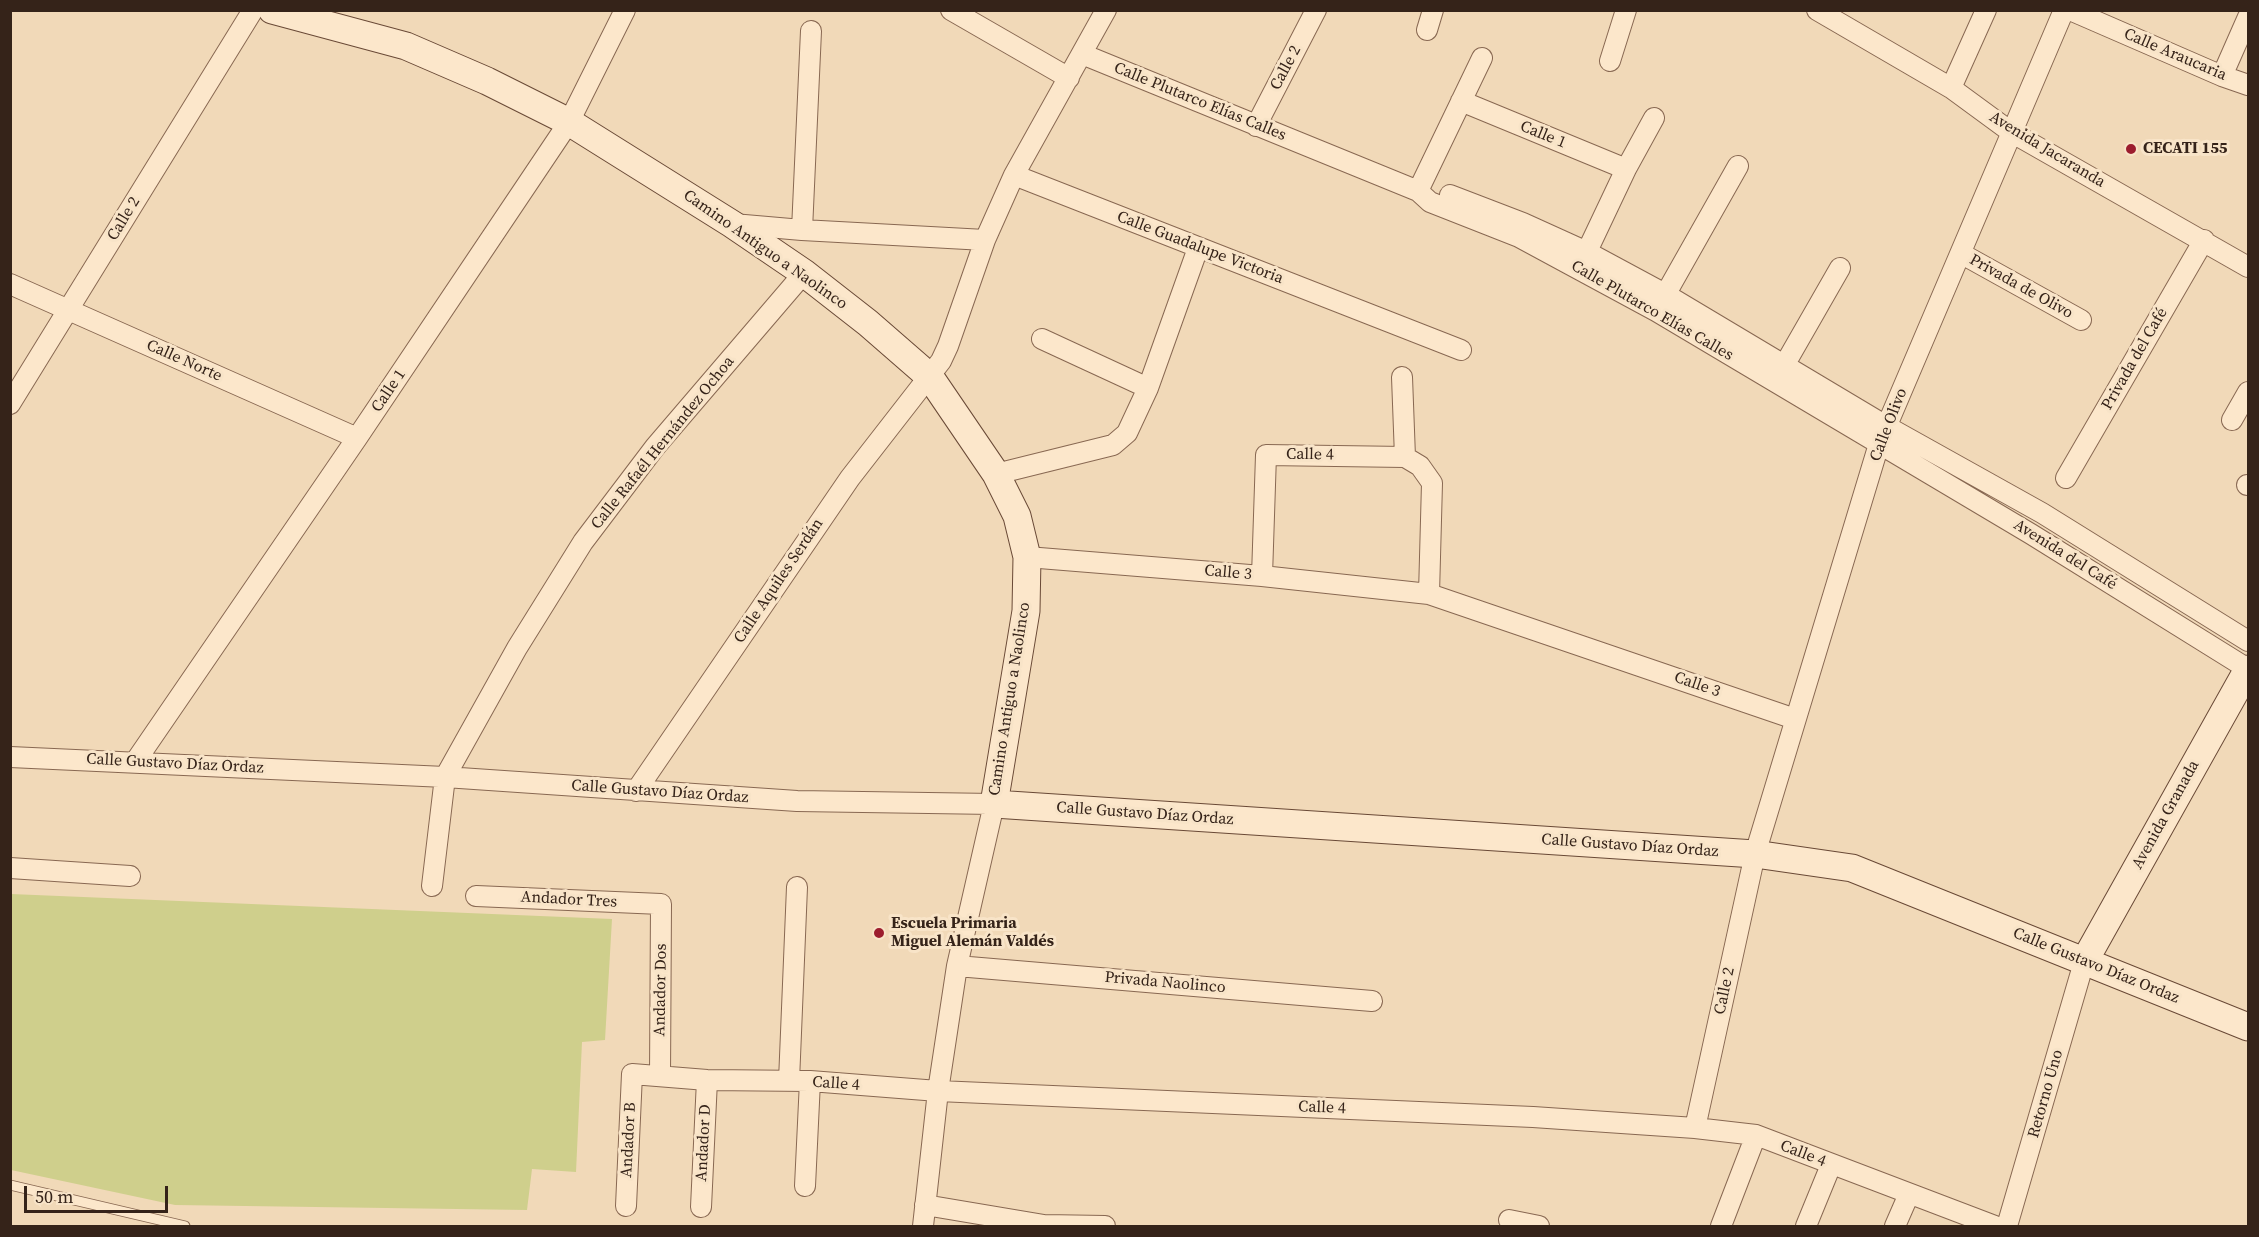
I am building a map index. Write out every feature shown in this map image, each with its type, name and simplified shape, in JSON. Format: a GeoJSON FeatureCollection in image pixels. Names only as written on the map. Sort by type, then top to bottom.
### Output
{"type":"FeatureCollection","features":[{"type":"Feature","properties":{"kind":"main road","name":"Camino Antiguo a Naolinco"},"geometry":{"type":"LineString","coordinates":[[272,10],[406,46],[487,81],[569,122],[732,224],[804,273],[930,377],[996,474],[1017,516],[1027,557],[1026,610],[994,804]]}},
{"type":"Feature","properties":{"kind":"main road","name":"Avenida Granada"},"geometry":{"type":"LineString","coordinates":[[2084,962],[2248,669]]}},
{"type":"Feature","properties":{"kind":"main road","name":"Calle Gustavo Díaz Ordaz"},"geometry":{"type":"LineString","coordinates":[[994,804],[1755,854],[1852,868],[2248,1027]]}},
{"type":"Feature","properties":{"kind":"street","name":"Calle 2"},"geometry":{"type":"LineString","coordinates":[[237,34],[240,10]]}},
{"type":"Feature","properties":{"kind":"street","name":"Calle 2"},"geometry":{"type":"LineString","coordinates":[[10,404],[253,10]]}},
{"type":"Feature","properties":{"kind":"street","name":"Calle 1"},"geometry":{"type":"LineString","coordinates":[[135,762],[357,438],[569,122],[625,10]]}},
{"type":"Feature","properties":{"kind":"street"},"geometry":{"type":"LineString","coordinates":[[951,10],[1069,78]]}},
{"type":"Feature","properties":{"kind":"street","name":"Calle Aquiles Serdán"},"geometry":{"type":"LineString","coordinates":[[636,791],[850,478],[930,377],[948,346],[985,240],[1014,175],[1106,10]]}},
{"type":"Feature","properties":{"kind":"street","name":"Calle 2"},"geometry":{"type":"LineString","coordinates":[[1256,126],[1316,10]]}},
{"type":"Feature","properties":{"kind":"street"},"geometry":{"type":"LineString","coordinates":[[1427,30],[1433,10]]}},
{"type":"Feature","properties":{"kind":"street"},"geometry":{"type":"LineString","coordinates":[[1610,61],[1626,10]]}},
{"type":"Feature","properties":{"kind":"street","name":"Avenida Jacaranda"},"geometry":{"type":"LineString","coordinates":[[1817,10],[1952,88],[2011,132],[2248,267]]}},
{"type":"Feature","properties":{"kind":"street"},"geometry":{"type":"LineString","coordinates":[[1952,88],[1986,10]]}},
{"type":"Feature","properties":{"kind":"street","name":"Calle Olivo"},"geometry":{"type":"LineString","coordinates":[[1755,854],[1794,719],[1883,435],[2064,10]]}},
{"type":"Feature","properties":{"kind":"street","name":"Calle Araucaria"},"geometry":{"type":"LineString","coordinates":[[2070,10],[2222,76],[2248,85]]}},
{"type":"Feature","properties":{"kind":"street"},"geometry":{"type":"LineString","coordinates":[[2222,76],[2248,17]]}},
{"type":"Feature","properties":{"kind":"street"},"geometry":{"type":"LineString","coordinates":[[802,230],[811,31]]}},
{"type":"Feature","properties":{"kind":"street","name":"Calle Plutarco Elías Calles"},"geometry":{"type":"LineString","coordinates":[[1082,54],[1418,191],[1430,202],[1583,261],[1660,303],[1883,435]]}},
{"type":"Feature","properties":{"kind":"street"},"geometry":{"type":"LineString","coordinates":[[1418,191],[1482,58]]}},
{"type":"Feature","properties":{"kind":"street","name":"Calle 1"},"geometry":{"type":"LineString","coordinates":[[1461,101],[1626,169]]}},
{"type":"Feature","properties":{"kind":"street"},"geometry":{"type":"LineString","coordinates":[[1583,261],[1626,169],[1654,118]]}},
{"type":"Feature","properties":{"kind":"street"},"geometry":{"type":"LineString","coordinates":[[1660,303],[1738,166]]}},
{"type":"Feature","properties":{"kind":"street","name":"Calle Guadalupe Victoria"},"geometry":{"type":"LineString","coordinates":[[1014,175],[1461,350]]}},
{"type":"Feature","properties":{"kind":"street"},"geometry":{"type":"LineString","coordinates":[[732,224],[985,240]]}},
{"type":"Feature","properties":{"kind":"street","name":"Privada del Café"},"geometry":{"type":"LineString","coordinates":[[2066,478],[2204,240]]}},
{"type":"Feature","properties":{"kind":"street"},"geometry":{"type":"LineString","coordinates":[[996,474],[1113,445],[1127,433],[1148,388],[1198,248]]}},
{"type":"Feature","properties":{"kind":"street","name":"Privada de Olivo"},"geometry":{"type":"LineString","coordinates":[[1962,254],[2081,320]]}},
{"type":"Feature","properties":{"kind":"street"},"geometry":{"type":"LineString","coordinates":[[1785,364],[1840,268]]}},
{"type":"Feature","properties":{"kind":"street","name":"Calle Rafaél Hernández Ochoa"},"geometry":{"type":"LineString","coordinates":[[445,777],[517,648],[583,542],[656,447],[804,273]]}},
{"type":"Feature","properties":{"kind":"street","name":"Calle Norte"},"geometry":{"type":"LineString","coordinates":[[10,284],[357,438]]}},
{"type":"Feature","properties":{"kind":"street","name":"Calle Plutarco Elías Calles"},"geometry":{"type":"LineString","coordinates":[[1660,303],[1785,364],[1883,435]]}},
{"type":"Feature","properties":{"kind":"street"},"geometry":{"type":"LineString","coordinates":[[1042,339],[1148,388]]}},
{"type":"Feature","properties":{"kind":"street"},"geometry":{"type":"LineString","coordinates":[[1402,377],[1405,457],[1420,466],[1432,483],[1429,594]]}},
{"type":"Feature","properties":{"kind":"street"},"geometry":{"type":"LineString","coordinates":[[2232,420],[2248,392]]}},
{"type":"Feature","properties":{"kind":"street","name":"Avenida del Café"},"geometry":{"type":"LineString","coordinates":[[1883,435],[2042,513],[2248,641]]}},
{"type":"Feature","properties":{"kind":"street","name":"Avenida del Café"},"geometry":{"type":"LineString","coordinates":[[1883,435],[2031,534],[2248,669]]}},
{"type":"Feature","properties":{"kind":"street","name":"Calle 4"},"geometry":{"type":"LineString","coordinates":[[1262,576],[1266,454],[1405,457]]}},
{"type":"Feature","properties":{"kind":"street"},"geometry":{"type":"LineString","coordinates":[[2031,534],[2042,513]]}},
{"type":"Feature","properties":{"kind":"street","name":"Calle 3"},"geometry":{"type":"LineString","coordinates":[[1027,557],[1262,576],[1429,594],[1794,719]]}},
{"type":"Feature","properties":{"kind":"street","name":"Calle Gustavo Díaz Ordaz"},"geometry":{"type":"LineString","coordinates":[[10,757],[445,777],[797,801],[994,804]]}},
{"type":"Feature","properties":{"kind":"street"},"geometry":{"type":"LineString","coordinates":[[432,886],[445,777]]}},
{"type":"Feature","properties":{"kind":"street","name":"Camino Antiguo a Naolinco"},"geometry":{"type":"LineString","coordinates":[[923,1227],[938,1091],[957,966],[994,804]]}},
{"type":"Feature","properties":{"kind":"street","name":"Calle 2"},"geometry":{"type":"LineString","coordinates":[[1695,1128],[1755,854]]}},
{"type":"Feature","properties":{"kind":"street"},"geometry":{"type":"LineString","coordinates":[[10,868],[130,876]]}},
{"type":"Feature","properties":{"kind":"street"},"geometry":{"type":"LineString","coordinates":[[789,1081],[797,887]]}},
{"type":"Feature","properties":{"kind":"street","name":"Andador Tres"},"geometry":{"type":"LineString","coordinates":[[476,896],[662,904]]}},
{"type":"Feature","properties":{"kind":"street","name":"Andador Dos"},"geometry":{"type":"LineString","coordinates":[[660,1076],[662,904]]}},
{"type":"Feature","properties":{"kind":"street","name":"Retorno Uno"},"geometry":{"type":"LineString","coordinates":[[2007,1227],[2084,962]]}},
{"type":"Feature","properties":{"kind":"street","name":"Privada Naolinco"},"geometry":{"type":"LineString","coordinates":[[957,966],[1372,1001]]}},
{"type":"Feature","properties":{"kind":"street","name":"Calle 4"},"geometry":{"type":"LineString","coordinates":[[632,1074],[707,1080],[789,1081],[938,1091],[1533,1117],[1695,1128],[1756,1135],[1995,1227]]}},
{"type":"Feature","properties":{"kind":"street","name":"Andador B"},"geometry":{"type":"LineString","coordinates":[[626,1206],[632,1074]]}},
{"type":"Feature","properties":{"kind":"street","name":"Andador D"},"geometry":{"type":"LineString","coordinates":[[701,1207],[707,1080]]}},
{"type":"Feature","properties":{"kind":"street"},"geometry":{"type":"LineString","coordinates":[[805,1186],[810,1082]]}},
{"type":"Feature","properties":{"kind":"street"},"geometry":{"type":"LineString","coordinates":[[1721,1227],[1756,1135]]}},
{"type":"Feature","properties":{"kind":"street"},"geometry":{"type":"LineString","coordinates":[[1806,1227],[1832,1165]]}},
{"type":"Feature","properties":{"kind":"street"},"geometry":{"type":"LineString","coordinates":[[1895,1227],[1909,1194]]}},
{"type":"Feature","properties":{"kind":"street"},"geometry":{"type":"LineString","coordinates":[[925,1205],[1044,1225],[1105,1226]]}},
{"type":"Feature","properties":{"kind":"street"},"geometry":{"type":"LineString","coordinates":[[1509,1220],[1539,1227]]}},
{"type":"Feature","properties":{"kind":"lane"},"geometry":{"type":"LineString","coordinates":[[10,1185],[185,1227]]}},
{"type":"Feature","properties":{"kind":"green space"},"geometry":{"type":"Polygon","coordinates":[[[11,894],[612,919],[605,1040],[582,1042],[576,1172],[532,1169],[527,1210],[175,1205],[11,1170],[11,894]]]}},
{"type":"Feature","properties":{"kind":"place","name":"CECATI 155"},"geometry":{"type":"Point","coordinates":[2131,149]}},
{"type":"Feature","properties":{"kind":"place","name":"Escuela Primaria Miguel Alemán Valdés"},"geometry":{"type":"Point","coordinates":[879,933]}}]}
